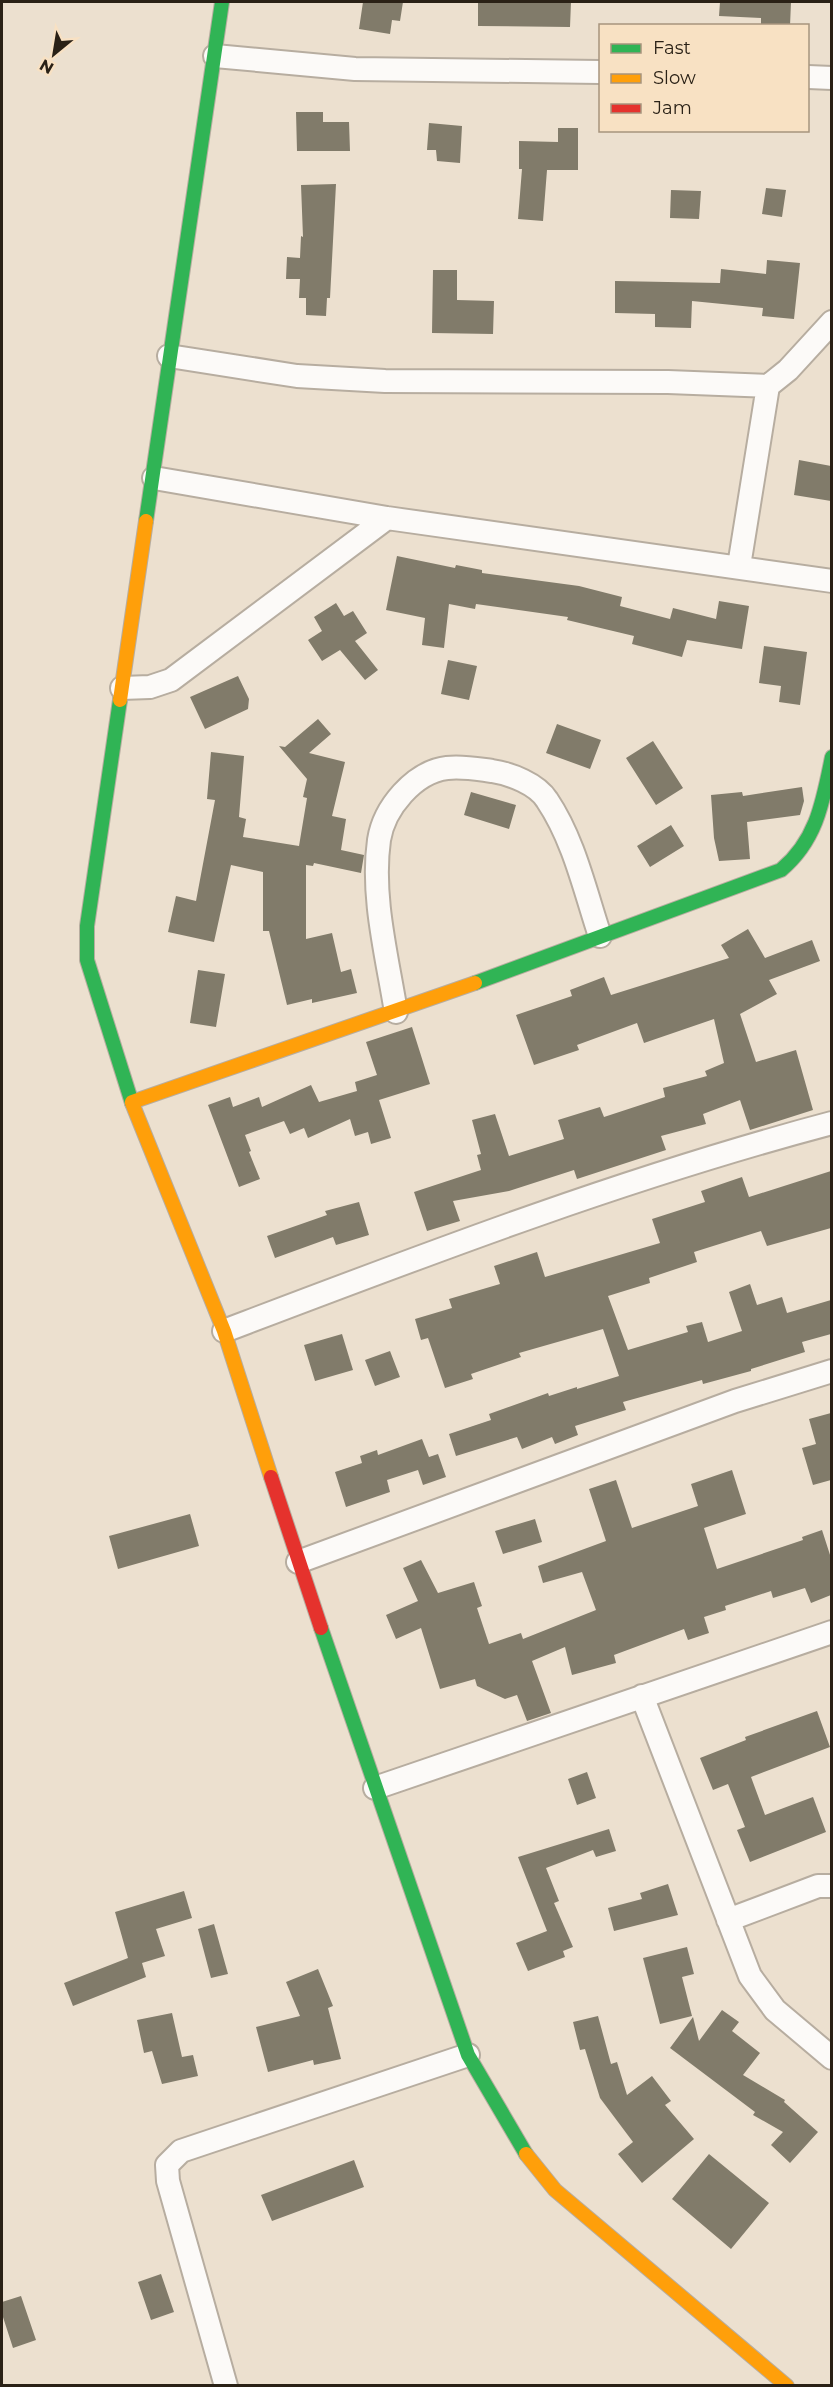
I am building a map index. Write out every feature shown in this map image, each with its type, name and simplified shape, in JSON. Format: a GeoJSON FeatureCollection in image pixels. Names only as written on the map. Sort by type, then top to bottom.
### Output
{"type":"FeatureCollection","features":[{"type":"Feature","properties":{"kind":"street"},"geometry":{"type":"LineString","coordinates":[[222,2],[85,947],[132,1102],[224,1332],[298,1562],[468,2055],[524,2151],[555,2190],[762,2378],[787,2385]]}},
{"type":"Feature","properties":{"kind":"street"},"geometry":{"type":"LineString","coordinates":[[215,56],[355,69],[599,72]]}},
{"type":"Feature","properties":{"kind":"street"},"geometry":{"type":"LineString","coordinates":[[809,77],[831,78]]}},
{"type":"Feature","properties":{"kind":"street"},"geometry":{"type":"LineString","coordinates":[[169,356],[297,376],[385,381],[668,382],[768,386],[788,370],[831,322]]}},
{"type":"Feature","properties":{"kind":"street"},"geometry":{"type":"LineString","coordinates":[[739,566],[768,386]]}},
{"type":"Feature","properties":{"kind":"street"},"geometry":{"type":"LineString","coordinates":[[154,478],[387,518],[739,566],[831,581]]}},
{"type":"Feature","properties":{"kind":"street"},"geometry":{"type":"LineString","coordinates":[[122,688],[150,687],[171,680],[387,518]]}},
{"type":"Feature","properties":{"kind":"street"},"geometry":{"type":"LineString","coordinates":[[132,1102],[396,1011],[781,870],[796,860],[810,840],[819,821],[831,757]]}},
{"type":"Feature","properties":{"kind":"street"},"geometry":{"type":"LineString","coordinates":[[396,1011],[379,901],[379,838],[395,802],[414,782],[445,768],[469,767],[503,772],[522,780],[547,798],[571,849],[600,936]]}},
{"type":"Feature","properties":{"kind":"street"},"geometry":{"type":"LineString","coordinates":[[224,1332],[508,1223],[748,1145],[831,1123]]}},
{"type":"Feature","properties":{"kind":"street"},"geometry":{"type":"LineString","coordinates":[[298,1562],[735,1401],[831,1371]]}},
{"type":"Feature","properties":{"kind":"street"},"geometry":{"type":"LineString","coordinates":[[375,1788],[831,1632]]}},
{"type":"Feature","properties":{"kind":"street"},"geometry":{"type":"LineString","coordinates":[[642,1696],[750,1976],[775,2010],[831,2058]]}},
{"type":"Feature","properties":{"kind":"street"},"geometry":{"type":"LineString","coordinates":[[728,1920],[818,1886],[831,1886]]}},
{"type":"Feature","properties":{"kind":"street"},"geometry":{"type":"LineString","coordinates":[[226,2385],[168,2181],[167,2165],[181,2151],[468,2055]]}},
{"type":"Feature","properties":{"kind":"building"},"geometry":{"type":"Polygon","coordinates":[[[363,2],[403,2],[400,21],[392,20],[390,34],[359,29],[363,2]]]}},
{"type":"Feature","properties":{"kind":"building"},"geometry":{"type":"Polygon","coordinates":[[[478,2],[571,2],[570,27],[478,26],[478,2]]]}},
{"type":"Feature","properties":{"kind":"building"},"geometry":{"type":"Polygon","coordinates":[[[720,2],[791,2],[790,24],[761,24],[761,18],[719,16],[720,2]]]}},
{"type":"Feature","properties":{"kind":"building"},"geometry":{"type":"Polygon","coordinates":[[[296,112],[323,112],[323,122],[349,122],[350,151],[297,151],[296,112]]]}},
{"type":"Feature","properties":{"kind":"building"},"geometry":{"type":"Polygon","coordinates":[[[429,123],[462,126],[460,163],[437,161],[436,150],[427,150],[429,123]]]}},
{"type":"Feature","properties":{"kind":"building"},"geometry":{"type":"Polygon","coordinates":[[[558,128],[578,128],[578,170],[547,170],[543,221],[518,219],[522,169],[519,169],[519,141],[558,142],[558,128]]]}},
{"type":"Feature","properties":{"kind":"building"},"geometry":{"type":"Polygon","coordinates":[[[336,184],[330,298],[327,298],[326,316],[306,315],[306,298],[299,298],[300,279],[286,279],[287,257],[300,258],[301,236],[303,237],[301,185],[336,184]]]}},
{"type":"Feature","properties":{"kind":"building"},"geometry":{"type":"Polygon","coordinates":[[[766,188],[786,190],[782,217],[762,214],[766,188]]]}},
{"type":"Feature","properties":{"kind":"building"},"geometry":{"type":"Polygon","coordinates":[[[671,190],[701,191],[699,219],[670,218],[671,190]]]}},
{"type":"Feature","properties":{"kind":"building"},"geometry":{"type":"Polygon","coordinates":[[[767,260],[800,263],[794,319],[762,316],[763,308],[692,301],[691,328],[655,327],[655,314],[615,313],[615,281],[720,283],[721,269],[766,274],[767,260]]]}},
{"type":"Feature","properties":{"kind":"building"},"geometry":{"type":"Polygon","coordinates":[[[433,270],[457,270],[457,300],[494,301],[493,334],[432,333],[433,270]]]}},
{"type":"Feature","properties":{"kind":"building"},"geometry":{"type":"Polygon","coordinates":[[[799,460],[831,466],[831,501],[794,495],[799,460]]]}},
{"type":"Feature","properties":{"kind":"building"},"geometry":{"type":"Polygon","coordinates":[[[397,556],[455,568],[456,565],[482,570],[482,573],[579,586],[622,597],[620,606],[670,619],[673,608],[716,619],[719,601],[749,606],[742,649],[687,640],[682,657],[632,644],[634,636],[567,620],[568,617],[476,604],[475,609],[449,604],[444,648],[422,645],[425,618],[386,610],[397,556]]]}},
{"type":"Feature","properties":{"kind":"building"},"geometry":{"type":"Polygon","coordinates":[[[336,603],[344,616],[353,611],[367,633],[355,641],[378,670],[365,680],[340,650],[322,661],[308,640],[322,631],[314,617],[336,603]]]}},
{"type":"Feature","properties":{"kind":"building"},"geometry":{"type":"Polygon","coordinates":[[[764,646],[807,652],[800,705],[779,702],[781,686],[759,683],[764,646]]]}},
{"type":"Feature","properties":{"kind":"building"},"geometry":{"type":"Polygon","coordinates":[[[448,660],[477,666],[469,700],[441,694],[448,660]]]}},
{"type":"Feature","properties":{"kind":"building"},"geometry":{"type":"Polygon","coordinates":[[[238,676],[249,699],[248,709],[205,729],[190,697],[238,676]]]}},
{"type":"Feature","properties":{"kind":"building"},"geometry":{"type":"Polygon","coordinates":[[[318,719],[331,734],[309,753],[345,762],[332,816],[346,819],[341,850],[364,855],[361,873],[314,863],[313,866],[306,865],[306,939],[332,933],[341,972],[351,969],[357,993],[312,1003],[312,999],[287,1005],[269,931],[263,931],[263,872],[231,865],[214,942],[168,932],[176,896],[196,901],[215,800],[207,799],[211,752],[244,756],[239,817],[246,819],[243,837],[299,846],[307,798],[303,797],[307,779],[279,746],[285,747],[318,719]]]}},
{"type":"Feature","properties":{"kind":"building"},"geometry":{"type":"Polygon","coordinates":[[[557,724],[601,740],[590,769],[546,753],[557,724]]]}},
{"type":"Feature","properties":{"kind":"building"},"geometry":{"type":"Polygon","coordinates":[[[653,741],[683,788],[656,805],[626,758],[653,741]]]}},
{"type":"Feature","properties":{"kind":"building"},"geometry":{"type":"Polygon","coordinates":[[[802,787],[804,801],[800,815],[747,822],[750,859],[719,861],[714,838],[711,795],[742,792],[743,796],[802,787]]]}},
{"type":"Feature","properties":{"kind":"building"},"geometry":{"type":"Polygon","coordinates":[[[471,792],[516,805],[509,829],[464,815],[471,792]]]}},
{"type":"Feature","properties":{"kind":"building"},"geometry":{"type":"Polygon","coordinates":[[[671,825],[684,846],[650,867],[637,846],[671,825]]]}},
{"type":"Feature","properties":{"kind":"building"},"geometry":{"type":"Polygon","coordinates":[[[748,929],[765,958],[812,940],[820,961],[769,980],[777,994],[740,1014],[756,1062],[796,1050],[813,1110],[750,1130],[740,1100],[703,1114],[706,1124],[661,1136],[666,1150],[577,1179],[574,1170],[509,1191],[453,1201],[460,1221],[427,1231],[414,1192],[481,1170],[477,1155],[481,1154],[472,1120],[495,1114],[509,1156],[564,1139],[558,1120],[600,1107],[604,1117],[665,1097],[663,1088],[707,1076],[705,1071],[724,1063],[714,1019],[644,1043],[637,1023],[577,1045],[579,1050],[534,1065],[516,1015],[572,996],[570,990],[604,977],[611,995],[729,958],[721,945],[748,929]]]}},
{"type":"Feature","properties":{"kind":"building"},"geometry":{"type":"Polygon","coordinates":[[[198,970],[225,974],[216,1027],[190,1023],[198,970]]]}},
{"type":"Feature","properties":{"kind":"building"},"geometry":{"type":"Polygon","coordinates":[[[412,1027],[430,1084],[379,1100],[391,1138],[371,1144],[368,1132],[355,1136],[350,1119],[308,1138],[304,1128],[290,1134],[284,1121],[245,1135],[260,1179],[239,1187],[208,1105],[230,1097],[233,1107],[259,1097],[262,1107],[311,1085],[319,1102],[357,1091],[355,1082],[377,1075],[366,1042],[412,1027]]]}},
{"type":"Feature","properties":{"kind":"building"},"geometry":{"type":"Polygon","coordinates":[[[831,1171],[831,1228],[767,1246],[761,1231],[694,1252],[697,1262],[649,1278],[650,1283],[608,1296],[628,1350],[688,1332],[686,1326],[702,1322],[708,1342],[742,1331],[729,1292],[750,1284],[757,1305],[782,1297],[787,1313],[831,1300],[831,1334],[802,1342],[805,1352],[751,1369],[751,1371],[703,1384],[702,1380],[623,1402],[626,1410],[575,1426],[578,1435],[555,1444],[552,1437],[522,1449],[517,1437],[456,1456],[449,1434],[491,1420],[489,1414],[548,1393],[549,1396],[619,1376],[603,1329],[519,1353],[521,1357],[471,1374],[473,1379],[445,1388],[428,1338],[421,1340],[415,1319],[452,1308],[449,1299],[500,1284],[494,1266],[537,1252],[545,1277],[660,1243],[652,1219],[705,1202],[701,1191],[742,1177],[749,1197],[831,1171]]]}},
{"type":"Feature","properties":{"kind":"building"},"geometry":{"type":"Polygon","coordinates":[[[359,1202],[369,1235],[336,1245],[333,1237],[275,1258],[267,1236],[327,1215],[325,1211],[359,1202]]]}},
{"type":"Feature","properties":{"kind":"building"},"geometry":{"type":"Polygon","coordinates":[[[342,1334],[353,1370],[315,1381],[304,1345],[342,1334]]]}},
{"type":"Feature","properties":{"kind":"building"},"geometry":{"type":"Polygon","coordinates":[[[390,1351],[400,1377],[375,1386],[365,1360],[390,1351]]]}},
{"type":"Feature","properties":{"kind":"building"},"geometry":{"type":"Polygon","coordinates":[[[831,1413],[831,1480],[813,1485],[802,1448],[816,1444],[809,1419],[831,1413]]]}},
{"type":"Feature","properties":{"kind":"building"},"geometry":{"type":"Polygon","coordinates":[[[422,1439],[429,1457],[438,1454],[446,1477],[423,1485],[418,1470],[387,1480],[390,1492],[346,1507],[335,1472],[362,1463],[360,1456],[377,1450],[378,1455],[422,1439]]]}},
{"type":"Feature","properties":{"kind":"building"},"geometry":{"type":"Polygon","coordinates":[[[732,1470],[746,1514],[704,1528],[717,1569],[803,1540],[802,1537],[822,1530],[831,1558],[831,1595],[811,1603],[805,1588],[773,1598],[771,1591],[725,1606],[726,1610],[704,1617],[709,1633],[688,1640],[684,1629],[614,1655],[616,1663],[572,1675],[565,1647],[532,1661],[551,1713],[527,1721],[517,1695],[505,1699],[477,1686],[475,1679],[440,1689],[421,1628],[396,1639],[386,1615],[418,1601],[403,1568],[421,1560],[438,1593],[474,1582],[482,1606],[477,1608],[489,1644],[521,1633],[523,1639],[596,1610],[582,1572],[543,1583],[538,1566],[606,1541],[589,1489],[616,1480],[632,1528],[698,1506],[691,1484],[732,1470]]]}},
{"type":"Feature","properties":{"kind":"building"},"geometry":{"type":"Polygon","coordinates":[[[190,1514],[199,1546],[118,1569],[109,1536],[190,1514]]]}},
{"type":"Feature","properties":{"kind":"building"},"geometry":{"type":"Polygon","coordinates":[[[535,1519],[542,1542],[503,1554],[495,1531],[535,1519]]]}},
{"type":"Feature","properties":{"kind":"building"},"geometry":{"type":"Polygon","coordinates":[[[817,1711],[830,1747],[751,1777],[765,1815],[813,1797],[826,1832],[750,1862],[737,1830],[745,1827],[728,1784],[713,1790],[700,1758],[746,1740],[745,1737],[817,1711]]]}},
{"type":"Feature","properties":{"kind":"building"},"geometry":{"type":"Polygon","coordinates":[[[587,1772],[596,1798],[577,1805],[568,1779],[587,1772]]]}},
{"type":"Feature","properties":{"kind":"building"},"geometry":{"type":"Polygon","coordinates":[[[609,1829],[616,1851],[596,1857],[593,1850],[546,1868],[559,1901],[554,1903],[573,1947],[563,1951],[565,1957],[528,1971],[516,1943],[547,1931],[518,1857],[609,1829]]]}},
{"type":"Feature","properties":{"kind":"building"},"geometry":{"type":"Polygon","coordinates":[[[668,1884],[678,1915],[614,1931],[608,1908],[642,1899],[640,1893],[668,1884]]]}},
{"type":"Feature","properties":{"kind":"building"},"geometry":{"type":"Polygon","coordinates":[[[184,1891],[192,1918],[156,1929],[165,1956],[142,1963],[146,1977],[73,2006],[64,1983],[128,1958],[115,1912],[184,1891]]]}},
{"type":"Feature","properties":{"kind":"building"},"geometry":{"type":"Polygon","coordinates":[[[214,1924],[228,1974],[211,1978],[198,1929],[214,1924]]]}},
{"type":"Feature","properties":{"kind":"building"},"geometry":{"type":"Polygon","coordinates":[[[687,1947],[694,1974],[682,1977],[692,2016],[660,2024],[643,1958],[687,1947]]]}},
{"type":"Feature","properties":{"kind":"building"},"geometry":{"type":"Polygon","coordinates":[[[318,1969],[333,2006],[328,2008],[341,2059],[314,2065],[313,2060],[268,2072],[256,2027],[300,2016],[286,1982],[318,1969]]]}},
{"type":"Feature","properties":{"kind":"building"},"geometry":{"type":"Polygon","coordinates":[[[722,2010],[739,2022],[732,2031],[760,2053],[743,2075],[785,2100],[784,2102],[818,2132],[790,2163],[771,2145],[783,2132],[753,2115],[755,2112],[670,2048],[693,2017],[699,2041],[722,2010]]]}},
{"type":"Feature","properties":{"kind":"building"},"geometry":{"type":"Polygon","coordinates":[[[172,2013],[182,2057],[193,2055],[198,2076],[162,2084],[152,2051],[144,2053],[137,2020],[172,2013]]]}},
{"type":"Feature","properties":{"kind":"building"},"geometry":{"type":"Polygon","coordinates":[[[598,2016],[611,2064],[617,2062],[627,2095],[652,2076],[671,2101],[665,2105],[694,2139],[642,2183],[618,2154],[633,2142],[600,2098],[585,2049],[580,2050],[573,2022],[598,2016]]]}},
{"type":"Feature","properties":{"kind":"building"},"geometry":{"type":"Polygon","coordinates":[[[709,2154],[769,2203],[731,2249],[672,2199],[709,2154]]]}},
{"type":"Feature","properties":{"kind":"building"},"geometry":{"type":"Polygon","coordinates":[[[354,2160],[364,2187],[272,2221],[261,2195],[354,2160]]]}},
{"type":"Feature","properties":{"kind":"building"},"geometry":{"type":"Polygon","coordinates":[[[161,2274],[174,2312],[151,2320],[138,2282],[161,2274]]]}},
{"type":"Feature","properties":{"kind":"building"},"geometry":{"type":"Polygon","coordinates":[[[21,2296],[36,2340],[13,2348],[2,2314],[2,2302],[21,2296]]]}},
{"type":"Feature","properties":{"kind":"traffic: fast"},"geometry":{"type":"LineString","coordinates":[[146,521],[222,2]]}},
{"type":"Feature","properties":{"kind":"traffic: fast"},"geometry":{"type":"LineString","coordinates":[[120,700],[87,926],[87,960],[132,1103]]}},
{"type":"Feature","properties":{"kind":"traffic: fast"},"geometry":{"type":"LineString","coordinates":[[475,983],[781,870],[803,846],[811,833],[817,819],[832,757]]}},
{"type":"Feature","properties":{"kind":"traffic: fast"},"geometry":{"type":"LineString","coordinates":[[321,1628],[468,2055],[526,2154]]}},
{"type":"Feature","properties":{"kind":"traffic: slow"},"geometry":{"type":"LineString","coordinates":[[120,700],[146,521]]}},
{"type":"Feature","properties":{"kind":"traffic: slow"},"geometry":{"type":"LineString","coordinates":[[132,1102],[475,983]]}},
{"type":"Feature","properties":{"kind":"traffic: slow"},"geometry":{"type":"LineString","coordinates":[[132,1103],[224,1331],[271,1477]]}},
{"type":"Feature","properties":{"kind":"traffic: slow"},"geometry":{"type":"LineString","coordinates":[[526,2154],[555,2190],[787,2386]]}},
{"type":"Feature","properties":{"kind":"traffic: jam"},"geometry":{"type":"LineString","coordinates":[[271,1477],[321,1628]]}}]}
